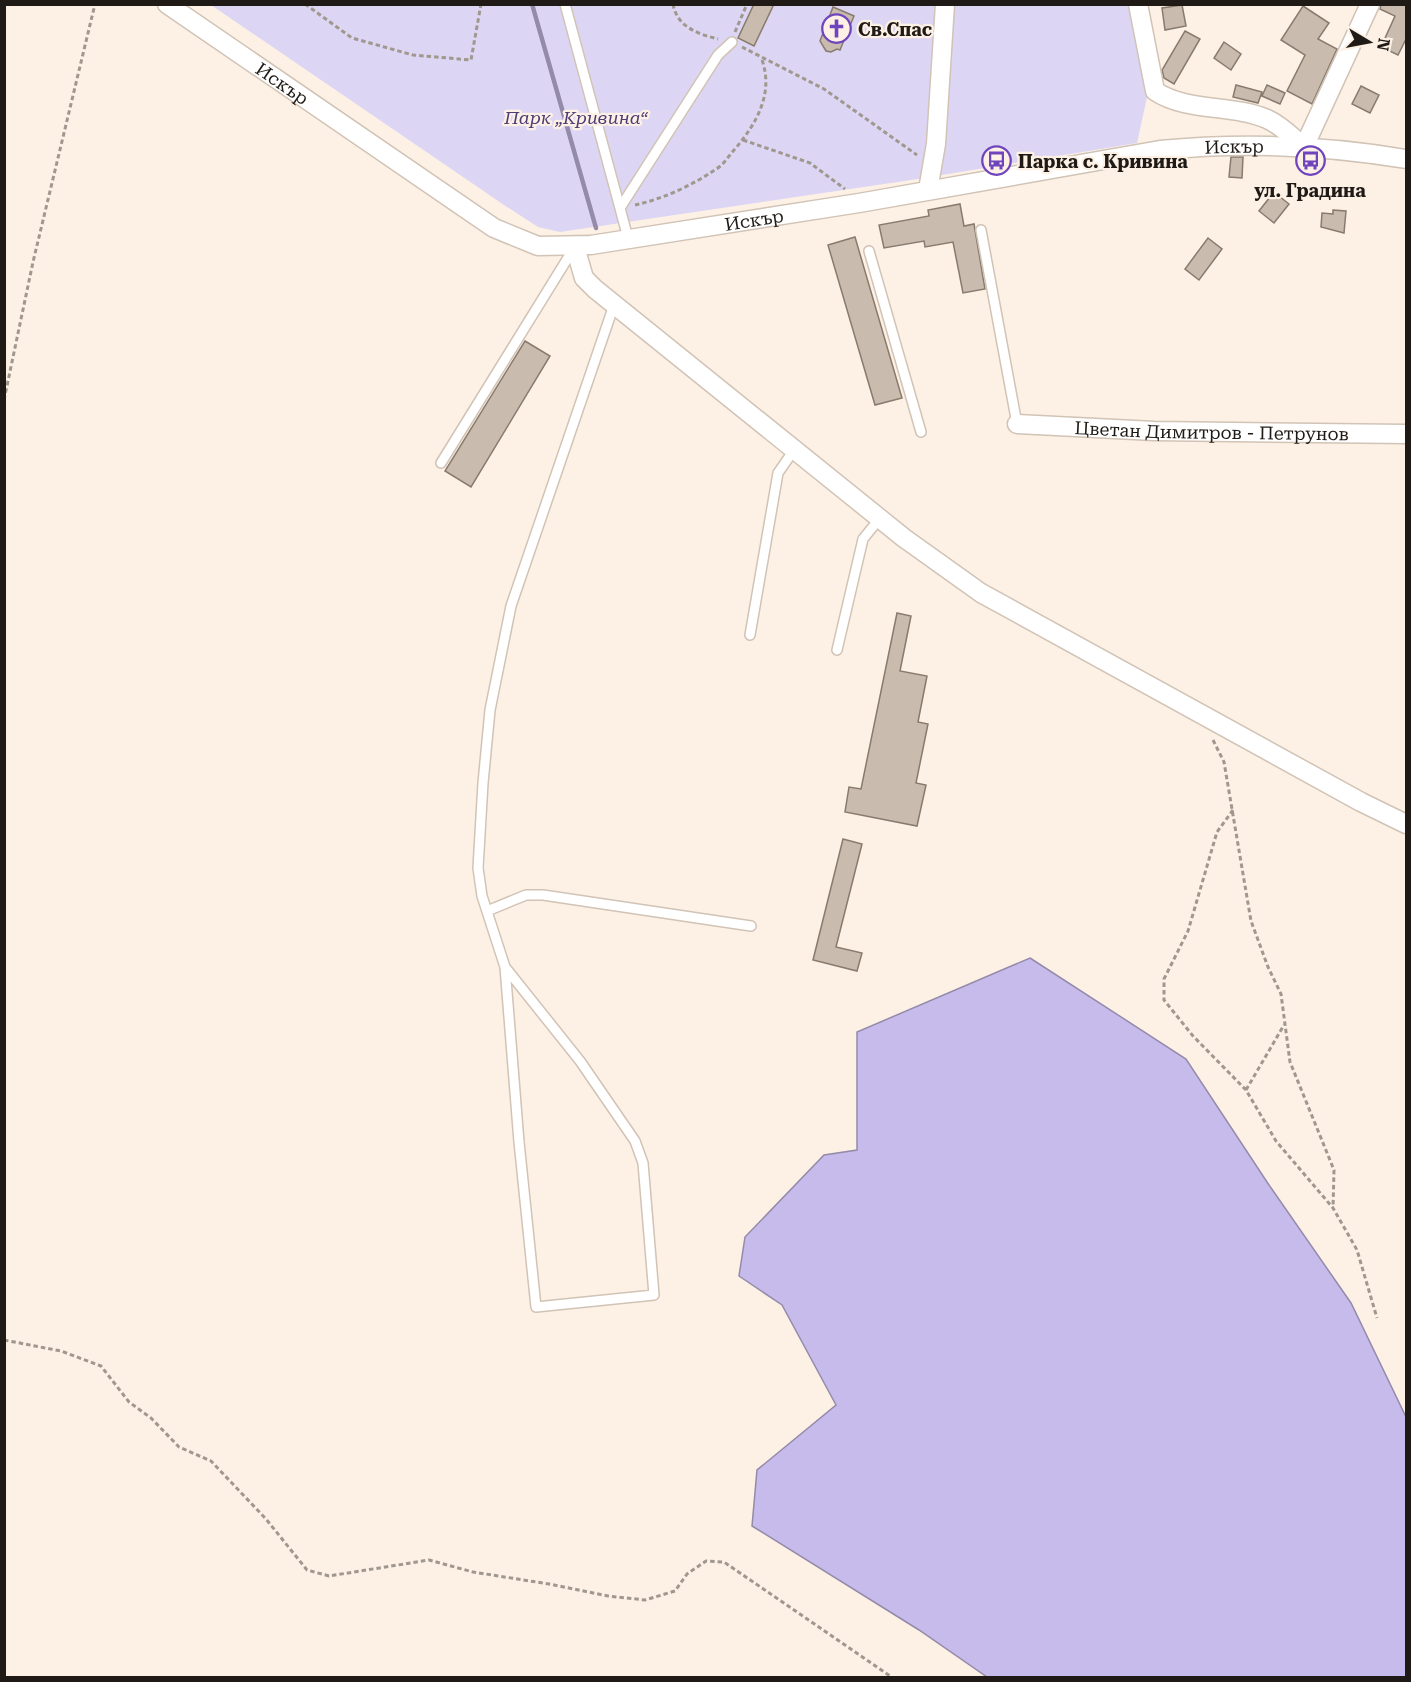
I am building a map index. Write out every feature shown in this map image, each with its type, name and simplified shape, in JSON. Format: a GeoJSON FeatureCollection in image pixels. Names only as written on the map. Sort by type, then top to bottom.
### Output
{"type":"FeatureCollection","features":[{"type":"Feature","properties":{"kind":"street","name":"Искър"},"geometry":{"type":"LineString","coordinates":[[167,4],[494,228],[538,246],[575,247],[859,203],[1160,150],[1207,145],[1304,147],[1407,159]]}},
{"type":"Feature","properties":{"kind":"street"},"geometry":{"type":"LineString","coordinates":[[928,190],[933,166],[945,4]]}},
{"type":"Feature","properties":{"kind":"street"},"geometry":{"type":"LineString","coordinates":[[1138,4],[1155,91],[1163,96],[1179,100],[1265,118],[1304,147],[1370,4]]}},
{"type":"Feature","properties":{"kind":"street"},"geometry":{"type":"LineString","coordinates":[[575,247],[584,278],[614,305],[880,518],[981,593],[1361,802],[1407,824]]}},
{"type":"Feature","properties":{"kind":"street","name":"Цветан Димитров - Петрунов"},"geometry":{"type":"LineString","coordinates":[[1017,424],[1154,431],[1407,434]]}},
{"type":"Feature","properties":{"kind":"lane"},"geometry":{"type":"LineString","coordinates":[[565,4],[628,238]]}},
{"type":"Feature","properties":{"kind":"lane"},"geometry":{"type":"LineString","coordinates":[[620,208],[718,55],[732,42]]}},
{"type":"Feature","properties":{"kind":"lane"},"geometry":{"type":"LineString","coordinates":[[981,230],[1017,424]]}},
{"type":"Feature","properties":{"kind":"lane"},"geometry":{"type":"LineString","coordinates":[[441,463],[575,247]]}},
{"type":"Feature","properties":{"kind":"lane"},"geometry":{"type":"LineString","coordinates":[[869,251],[921,432]]}},
{"type":"Feature","properties":{"kind":"lane"},"geometry":{"type":"LineString","coordinates":[[505,967],[580,1061],[635,1141],[643,1163],[654,1294],[536,1307],[519,1142],[505,967],[487,911],[478,868],[490,710],[511,606],[614,305]]}},
{"type":"Feature","properties":{"kind":"lane"},"geometry":{"type":"LineString","coordinates":[[750,635],[778,473],[794,450]]}},
{"type":"Feature","properties":{"kind":"lane"},"geometry":{"type":"LineString","coordinates":[[837,650],[863,539],[880,518]]}},
{"type":"Feature","properties":{"kind":"lane"},"geometry":{"type":"LineString","coordinates":[[487,911],[526,895],[543,895],[751,926]]}},
{"type":"Feature","properties":{"kind":"path"},"geometry":{"type":"LineString","coordinates":[[4,400],[33,262],[94,4]]}},
{"type":"Feature","properties":{"kind":"path"},"geometry":{"type":"LineString","coordinates":[[305,4],[352,38],[413,55],[471,60],[481,4]]}},
{"type":"Feature","properties":{"kind":"path"},"geometry":{"type":"LineString","coordinates":[[673,4],[675,15],[695,33],[732,42],[824,89],[933,166]]}},
{"type":"Feature","properties":{"kind":"path"},"geometry":{"type":"LineString","coordinates":[[732,42],[747,4]]}},
{"type":"Feature","properties":{"kind":"path"},"geometry":{"type":"LineString","coordinates":[[620,208],[666,196],[718,168],[755,126],[765,99],[765,68],[762,58]]}},
{"type":"Feature","properties":{"kind":"path"},"geometry":{"type":"LineString","coordinates":[[743,140],[810,163],[859,203]]}},
{"type":"Feature","properties":{"kind":"path"},"geometry":{"type":"LineString","coordinates":[[1200,714],[1224,762],[1251,921],[1281,994],[1290,1062],[1334,1170],[1333,1208]]}},
{"type":"Feature","properties":{"kind":"path"},"geometry":{"type":"LineString","coordinates":[[1233,810],[1216,831],[1188,931],[1164,979],[1164,1000],[1192,1036],[1246,1090],[1276,1141],[1333,1208],[1357,1250],[1377,1318]]}},
{"type":"Feature","properties":{"kind":"path"},"geometry":{"type":"LineString","coordinates":[[1246,1090],[1285,1023]]}},
{"type":"Feature","properties":{"kind":"path"},"geometry":{"type":"LineString","coordinates":[[4,1340],[61,1351],[101,1366],[129,1402],[151,1418],[178,1447],[211,1461],[266,1519],[307,1570],[329,1576],[429,1560],[473,1572],[608,1596],[645,1600],[675,1591],[687,1574],[706,1561],[723,1562],[892,1677]]}},
{"type":"Feature","properties":{"kind":"green space","name":"Парк „Кривина“"},"geometry":{"type":"Polygon","coordinates":[[[211,5],[1138,5],[1151,79],[1137,143],[918,179],[560,232],[538,227],[504,205],[211,5]]]}},
{"type":"Feature","properties":{"kind":"shaded area"},"geometry":{"type":"Polygon","coordinates":[[[1030,958],[1186,1059],[1267,1182],[1351,1303],[1406,1417],[1406,1677],[987,1677],[919,1630],[752,1526],[757,1470],[836,1405],[782,1305],[739,1276],[745,1237],[824,1155],[857,1150],[857,1032],[1030,958]]]}},
{"type":"Feature","properties":{"kind":"building"},"geometry":{"type":"Polygon","coordinates":[[[754,4],[774,4],[754,46],[738,38],[754,4]]]}},
{"type":"Feature","properties":{"kind":"building"},"geometry":{"type":"Polygon","coordinates":[[[1381,4],[1407,4],[1407,37],[1398,55],[1381,47],[1395,16],[1380,9],[1381,4]]]}},
{"type":"Feature","properties":{"kind":"building"},"geometry":{"type":"Polygon","coordinates":[[[1182,5],[1186,26],[1165,30],[1162,8],[1182,5]]]}},
{"type":"Feature","properties":{"kind":"building"},"geometry":{"type":"Polygon","coordinates":[[[1303,6],[1329,23],[1318,39],[1337,49],[1312,104],[1287,91],[1305,55],[1281,40],[1303,6]]]}},
{"type":"Feature","properties":{"kind":"building","name":"Св.Спас"},"geometry":{"type":"Polygon","coordinates":[[[833,7],[854,16],[840,50],[831,52],[826,51],[820,41],[833,7]]]}},
{"type":"Feature","properties":{"kind":"building"},"geometry":{"type":"Polygon","coordinates":[[[1185,31],[1200,39],[1174,84],[1164,78],[1162,70],[1185,31]]]}},
{"type":"Feature","properties":{"kind":"building"},"geometry":{"type":"Polygon","coordinates":[[[1224,42],[1241,54],[1231,70],[1214,58],[1224,42]]]}},
{"type":"Feature","properties":{"kind":"building"},"geometry":{"type":"Polygon","coordinates":[[[1236,85],[1262,92],[1258,103],[1233,97],[1236,85]]]}},
{"type":"Feature","properties":{"kind":"building"},"geometry":{"type":"Polygon","coordinates":[[[1267,85],[1285,93],[1280,104],[1262,96],[1267,85]]]}},
{"type":"Feature","properties":{"kind":"building"},"geometry":{"type":"Polygon","coordinates":[[[1361,86],[1379,95],[1370,113],[1352,104],[1361,86]]]}},
{"type":"Feature","properties":{"kind":"building"},"geometry":{"type":"Polygon","coordinates":[[[1231,157],[1243,157],[1242,178],[1229,177],[1231,157]]]}},
{"type":"Feature","properties":{"kind":"building"},"geometry":{"type":"Polygon","coordinates":[[[1274,192],[1289,204],[1274,223],[1259,211],[1274,192]]]}},
{"type":"Feature","properties":{"kind":"building"},"geometry":{"type":"Polygon","coordinates":[[[960,204],[964,226],[974,224],[985,289],[963,293],[953,242],[925,247],[924,241],[884,248],[879,225],[929,216],[928,210],[960,204]]]}},
{"type":"Feature","properties":{"kind":"building"},"geometry":{"type":"Polygon","coordinates":[[[1333,210],[1346,211],[1344,233],[1321,227],[1322,213],[1333,214],[1333,210]]]}},
{"type":"Feature","properties":{"kind":"building"},"geometry":{"type":"Polygon","coordinates":[[[855,237],[902,398],[875,405],[828,245],[855,237]]]}},
{"type":"Feature","properties":{"kind":"building"},"geometry":{"type":"Polygon","coordinates":[[[1208,238],[1222,249],[1199,280],[1185,269],[1208,238]]]}},
{"type":"Feature","properties":{"kind":"building"},"geometry":{"type":"Polygon","coordinates":[[[525,341],[550,356],[471,487],[445,471],[525,341]]]}},
{"type":"Feature","properties":{"kind":"building"},"geometry":{"type":"Polygon","coordinates":[[[897,613],[911,616],[900,671],[927,676],[918,722],[928,724],[916,783],[926,785],[917,826],[845,812],[849,787],[861,789],[897,613]]]}},
{"type":"Feature","properties":{"kind":"building"},"geometry":{"type":"Polygon","coordinates":[[[843,839],[862,844],[836,947],[862,953],[857,971],[813,960],[843,839]]]}},
{"type":"Feature","properties":{"kind":"waterway"},"geometry":{"type":"LineString","coordinates":[[532,4],[596,228]]}},
{"type":"Feature","properties":{"kind":"place","name":"Св.Спас"},"geometry":{"type":"Point","coordinates":[837,29]}},
{"type":"Feature","properties":{"kind":"place","name":"Парка с. Кривина"},"geometry":{"type":"Point","coordinates":[997,161]}},
{"type":"Feature","properties":{"kind":"place","name":"ул. Градина"},"geometry":{"type":"Point","coordinates":[1310,161]}}]}
